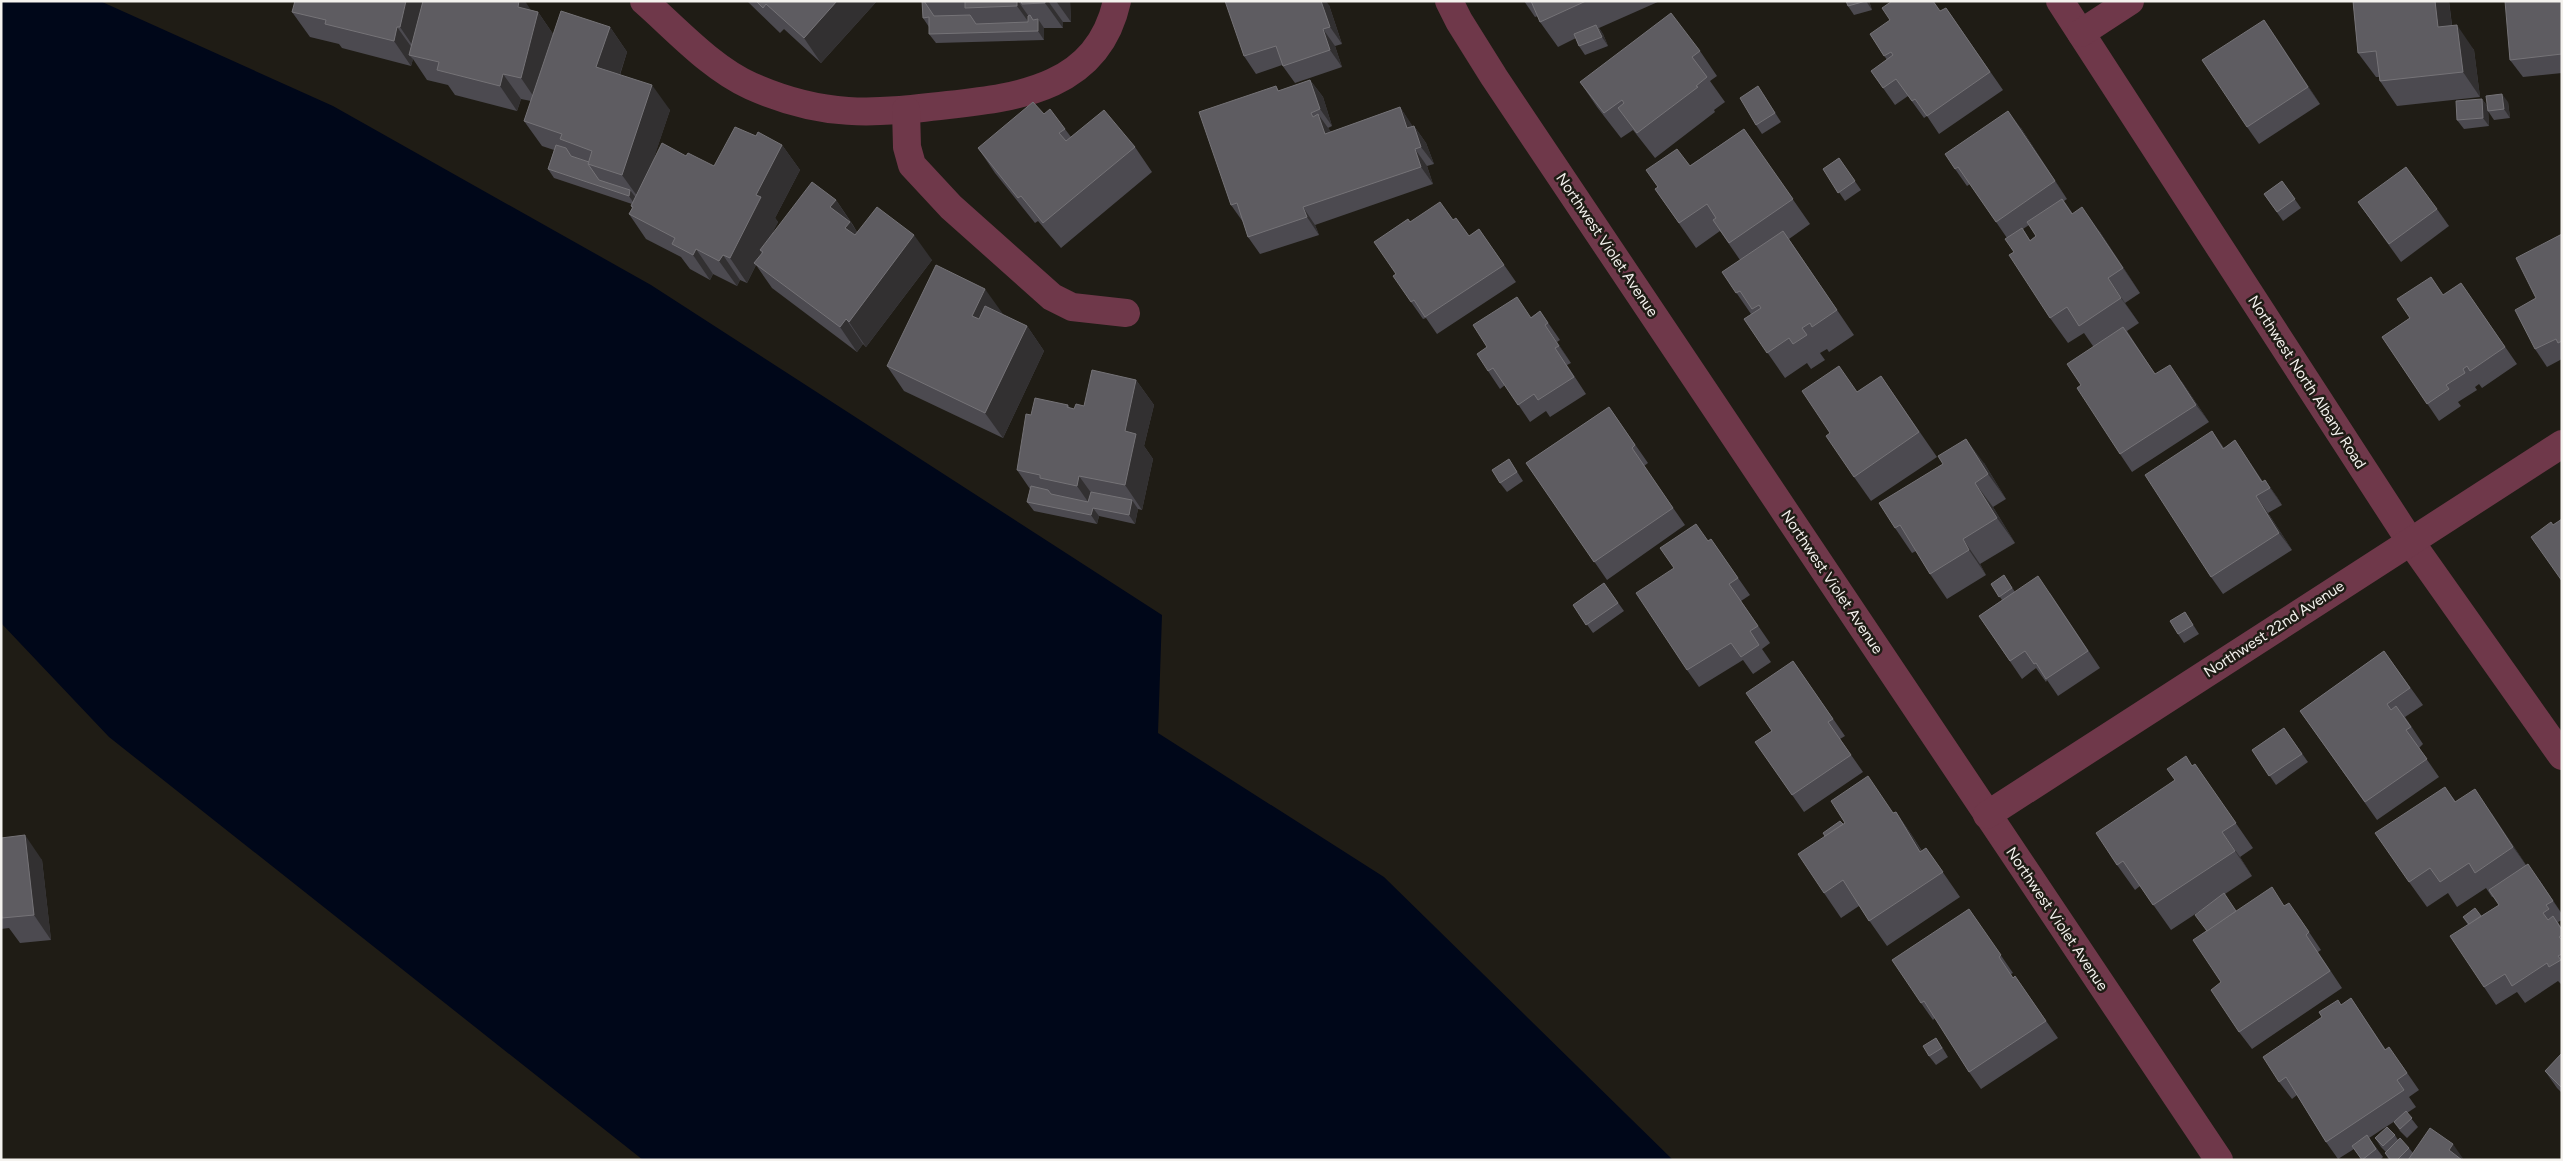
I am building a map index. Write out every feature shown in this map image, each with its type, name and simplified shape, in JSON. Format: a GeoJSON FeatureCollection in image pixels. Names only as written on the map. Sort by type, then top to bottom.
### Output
{"type":"FeatureCollection","features":[{"type":"Feature","properties":{"kind":"street"},"geometry":{"type":"LineString","coordinates":[[644,1],[718,66],[750,85],[801,104],[843,112],[882,113],[1006,98],[1052,84],[1075,70],[1101,42],[1114,16],[1117,1]]}},
{"type":"Feature","properties":{"kind":"street","name":"Northwest Violet Avenue"},"geometry":{"type":"LineString","coordinates":[[1449,1],[1458,21],[1494,76],[2219,1160]]}},
{"type":"Feature","properties":{"kind":"street","name":"Northwest North Albany Road"},"geometry":{"type":"LineString","coordinates":[[2060,1],[2410,541],[2562,756]]}},
{"type":"Feature","properties":{"kind":"street"},"geometry":{"type":"LineString","coordinates":[[2081,33],[2130,1]]}},
{"type":"Feature","properties":{"kind":"street"},"geometry":{"type":"LineString","coordinates":[[906,110],[907,147],[912,164],[951,207],[1052,297],[1072,308],[1126,313]]}},
{"type":"Feature","properties":{"kind":"street","name":"Northwest 22nd Avenue"},"geometry":{"type":"LineString","coordinates":[[1987,815],[2562,444]]}},
{"type":"Feature","properties":{"kind":"water"},"geometry":{"type":"Polygon","coordinates":[[[1,1],[100,1],[333,106],[651,285],[1162,615],[1158,733],[1384,877],[1673,1160],[643,1160],[109,737],[1,623],[1,1]]]}},
{"type":"Feature","properties":{"kind":"building"},"geometry":{"type":"Polygon","coordinates":[[[295,1],[406,1],[400,27],[397,27],[394,41],[325,24],[326,20],[292,12],[295,1]]]}},
{"type":"Feature","properties":{"kind":"building"},"geometry":{"type":"Polygon","coordinates":[[[423,1],[519,1],[518,7],[538,12],[521,78],[503,74],[500,86],[437,70],[439,62],[409,55],[423,1]]]}},
{"type":"Feature","properties":{"kind":"building"},"geometry":{"type":"Polygon","coordinates":[[[756,1],[837,1],[804,38],[766,4],[763,8],[756,1]]]}},
{"type":"Feature","properties":{"kind":"building"},"geometry":{"type":"Polygon","coordinates":[[[922,1],[924,1],[934,16],[970,15],[976,24],[1028,22],[1028,16],[1030,15],[1033,20],[1038,19],[1038,31],[929,34],[929,17],[923,18],[922,1]]]}},
{"type":"Feature","properties":{"kind":"building"},"geometry":{"type":"Polygon","coordinates":[[[965,1],[1017,1],[1017,6],[965,8],[965,1]]]}},
{"type":"Feature","properties":{"kind":"building"},"geometry":{"type":"Polygon","coordinates":[[[1021,1],[1045,1],[1045,3],[1022,4],[1021,1]]]}},
{"type":"Feature","properties":{"kind":"building"},"geometry":{"type":"Polygon","coordinates":[[[1225,1],[1321,1],[1330,27],[1323,29],[1330,50],[1283,66],[1276,46],[1244,56],[1225,1]]]}},
{"type":"Feature","properties":{"kind":"building"},"geometry":{"type":"Polygon","coordinates":[[[1531,1],[1586,1],[1540,22],[1531,1]]]}},
{"type":"Feature","properties":{"kind":"building"},"geometry":{"type":"Polygon","coordinates":[[[1846,1],[1866,1],[1848,6],[1846,1]]]}},
{"type":"Feature","properties":{"kind":"building"},"geometry":{"type":"Polygon","coordinates":[[[1892,1],[1933,1],[1940,11],[1946,8],[1990,72],[1927,116],[1915,99],[1912,101],[1896,79],[1883,88],[1871,71],[1893,55],[1891,52],[1884,56],[1870,34],[1890,20],[1882,8],[1892,1]]]}},
{"type":"Feature","properties":{"kind":"building"},"geometry":{"type":"Polygon","coordinates":[[[2353,1],[2435,1],[2438,27],[2457,25],[2463,72],[2380,81],[2376,51],[2358,53],[2353,1]]]}},
{"type":"Feature","properties":{"kind":"building"},"geometry":{"type":"Polygon","coordinates":[[[2505,1],[2562,1],[2562,54],[2510,60],[2505,1]]]}},
{"type":"Feature","properties":{"kind":"building"},"geometry":{"type":"Polygon","coordinates":[[[561,11],[610,27],[596,67],[652,85],[622,175],[588,164],[592,151],[560,139],[562,134],[524,121],[561,11]]]}},
{"type":"Feature","properties":{"kind":"building"},"geometry":{"type":"Polygon","coordinates":[[[1671,13],[1700,51],[1692,57],[1707,77],[1696,86],[1698,87],[1637,133],[1618,108],[1624,103],[1622,100],[1604,113],[1580,82],[1671,13]]]}},
{"type":"Feature","properties":{"kind":"building"},"geometry":{"type":"Polygon","coordinates":[[[2264,20],[2308,87],[2247,127],[2202,60],[2264,20]]]}},
{"type":"Feature","properties":{"kind":"building"},"geometry":{"type":"Polygon","coordinates":[[[1596,25],[1602,37],[1579,46],[1574,34],[1596,25]]]}},
{"type":"Feature","properties":{"kind":"building"},"geometry":{"type":"Polygon","coordinates":[[[1310,80],[1320,109],[1311,113],[1313,117],[1318,114],[1325,134],[1400,107],[1407,128],[1414,126],[1421,147],[1415,149],[1421,167],[1303,207],[1307,217],[1248,237],[1237,203],[1231,205],[1199,112],[1276,86],[1278,91],[1310,80]]]}},
{"type":"Feature","properties":{"kind":"building"},"geometry":{"type":"Polygon","coordinates":[[[1758,86],[1775,113],[1756,125],[1740,98],[1758,86]]]}},
{"type":"Feature","properties":{"kind":"building"},"geometry":{"type":"Polygon","coordinates":[[[2502,94],[2504,109],[2488,111],[2486,96],[2502,94]]]}},
{"type":"Feature","properties":{"kind":"building"},"geometry":{"type":"Polygon","coordinates":[[[2482,99],[2483,118],[2457,120],[2456,101],[2482,99]]]}},
{"type":"Feature","properties":{"kind":"building"},"geometry":{"type":"Polygon","coordinates":[[[1033,102],[1044,114],[1050,109],[1065,129],[1059,133],[1066,141],[1104,110],[1135,147],[1043,223],[1021,196],[1018,198],[978,148],[1033,102]]]}},
{"type":"Feature","properties":{"kind":"building"},"geometry":{"type":"Polygon","coordinates":[[[2008,111],[2055,181],[1996,222],[1958,167],[1955,169],[1945,154],[2008,111]]]}},
{"type":"Feature","properties":{"kind":"building"},"geometry":{"type":"Polygon","coordinates":[[[735,127],[756,136],[758,132],[782,145],[756,195],[761,197],[730,258],[723,255],[719,261],[696,249],[693,255],[672,244],[675,238],[629,214],[633,207],[631,206],[662,143],[686,156],[688,153],[714,166],[735,127]]]}},
{"type":"Feature","properties":{"kind":"building"},"geometry":{"type":"Polygon","coordinates":[[[1744,129],[1793,199],[1729,243],[1713,220],[1716,218],[1707,204],[1679,223],[1655,189],[1658,187],[1646,170],[1677,149],[1690,166],[1744,129]]]}},
{"type":"Feature","properties":{"kind":"building"},"geometry":{"type":"Polygon","coordinates":[[[556,145],[566,148],[571,156],[589,162],[588,164],[599,180],[630,190],[629,196],[548,169],[556,145]]]}},
{"type":"Feature","properties":{"kind":"building"},"geometry":{"type":"Polygon","coordinates":[[[1839,158],[1855,181],[1838,193],[1823,169],[1839,158]]]}},
{"type":"Feature","properties":{"kind":"building"},"geometry":{"type":"Polygon","coordinates":[[[2406,167],[2437,209],[2389,244],[2358,202],[2406,167]]]}},
{"type":"Feature","properties":{"kind":"building"},"geometry":{"type":"Polygon","coordinates":[[[2282,181],[2295,199],[2277,212],[2264,194],[2282,181]]]}},
{"type":"Feature","properties":{"kind":"building"},"geometry":{"type":"Polygon","coordinates":[[[812,182],[836,200],[830,207],[850,222],[845,228],[855,235],[877,207],[914,235],[849,322],[846,319],[840,327],[754,263],[763,252],[760,250],[812,182]]]}},
{"type":"Feature","properties":{"kind":"building"},"geometry":{"type":"Polygon","coordinates":[[[2062,199],[2072,214],[2082,207],[2123,268],[2108,278],[2121,298],[2079,326],[2067,307],[2050,318],[2009,255],[2014,252],[2005,239],[2022,228],[2030,241],[2036,236],[2027,222],[2062,199]]]}},
{"type":"Feature","properties":{"kind":"building"},"geometry":{"type":"Polygon","coordinates":[[[1440,202],[1453,220],[1456,218],[1469,236],[1479,229],[1504,265],[1425,317],[1414,300],[1411,302],[1393,276],[1396,274],[1374,242],[1408,219],[1410,222],[1440,202]]]}},
{"type":"Feature","properties":{"kind":"building"},"geometry":{"type":"Polygon","coordinates":[[[1783,231],[1837,310],[1812,327],[1810,323],[1802,328],[1807,335],[1793,344],[1789,338],[1767,353],[1744,319],[1761,308],[1759,305],[1752,309],[1740,291],[1736,293],[1722,272],[1783,231]]]}},
{"type":"Feature","properties":{"kind":"building"},"geometry":{"type":"Polygon","coordinates":[[[2562,234],[2562,341],[2558,343],[2556,339],[2535,349],[2515,310],[2536,298],[2516,258],[2562,234]]]}},
{"type":"Feature","properties":{"kind":"building"},"geometry":{"type":"Polygon","coordinates":[[[936,265],[985,289],[972,316],[979,319],[985,306],[1027,326],[985,413],[887,366],[936,265]]]}},
{"type":"Feature","properties":{"kind":"building"},"geometry":{"type":"Polygon","coordinates":[[[2431,277],[2443,295],[2461,283],[2505,347],[2470,371],[2467,366],[2463,369],[2465,373],[2446,385],[2449,389],[2427,404],[2382,337],[2410,318],[2397,299],[2431,277]]]}},
{"type":"Feature","properties":{"kind":"building"},"geometry":{"type":"Polygon","coordinates":[[[1517,297],[1531,318],[1540,311],[1548,323],[1545,325],[1559,346],[1555,348],[1574,377],[1538,400],[1534,394],[1518,405],[1493,368],[1488,371],[1477,354],[1487,347],[1473,325],[1517,297]]]}},
{"type":"Feature","properties":{"kind":"building"},"geometry":{"type":"Polygon","coordinates":[[[2123,327],[2155,374],[2170,365],[2196,405],[2120,454],[2077,388],[2081,385],[2067,364],[2123,327]]]}},
{"type":"Feature","properties":{"kind":"building"},"geometry":{"type":"Polygon","coordinates":[[[1839,366],[1857,392],[1881,376],[1919,432],[1854,477],[1826,436],[1830,433],[1802,391],[1839,366]]]}},
{"type":"Feature","properties":{"kind":"building"},"geometry":{"type":"Polygon","coordinates":[[[1092,370],[1136,380],[1125,431],[1136,434],[1125,485],[1079,476],[1077,486],[1040,478],[1040,475],[1017,470],[1026,414],[1031,415],[1035,398],[1068,405],[1067,407],[1074,409],[1076,404],[1084,406],[1092,370]]]}},
{"type":"Feature","properties":{"kind":"building"},"geometry":{"type":"Polygon","coordinates":[[[1609,407],[1635,445],[1632,448],[1673,508],[1594,562],[1526,463],[1609,407]]]}},
{"type":"Feature","properties":{"kind":"building"},"geometry":{"type":"Polygon","coordinates":[[[2212,431],[2223,449],[2235,440],[2262,482],[2265,480],[2270,488],[2256,496],[2279,533],[2211,577],[2145,475],[2212,431]]]}},
{"type":"Feature","properties":{"kind":"building"},"geometry":{"type":"Polygon","coordinates":[[[1966,439],[1988,474],[1975,483],[1997,518],[1963,539],[1969,550],[1930,574],[1900,525],[1895,528],[1879,503],[1943,464],[1938,456],[1966,439]]]}},
{"type":"Feature","properties":{"kind":"building"},"geometry":{"type":"Polygon","coordinates":[[[1509,459],[1517,472],[1500,483],[1492,470],[1509,459]]]}},
{"type":"Feature","properties":{"kind":"building"},"geometry":{"type":"Polygon","coordinates":[[[1031,486],[1048,490],[1051,494],[1088,502],[1091,492],[1132,500],[1129,515],[1093,508],[1091,515],[1027,502],[1031,486]]]}},
{"type":"Feature","properties":{"kind":"building"},"geometry":{"type":"Polygon","coordinates":[[[2562,519],[2562,581],[2531,537],[2551,522],[2553,525],[2562,519]]]}},
{"type":"Feature","properties":{"kind":"building"},"geometry":{"type":"Polygon","coordinates":[[[1696,524],[1708,541],[1711,539],[1738,578],[1729,584],[1758,626],[1750,631],[1759,645],[1741,657],[1731,643],[1687,670],[1636,593],[1674,568],[1660,548],[1696,524]]]}},
{"type":"Feature","properties":{"kind":"building"},"geometry":{"type":"Polygon","coordinates":[[[2004,575],[2012,588],[1999,597],[1991,584],[2004,575]]]}},
{"type":"Feature","properties":{"kind":"building"},"geometry":{"type":"Polygon","coordinates":[[[2038,576],[2088,651],[2046,679],[2036,663],[2034,664],[2025,651],[2010,661],[1979,616],[2038,576]]]}},
{"type":"Feature","properties":{"kind":"building"},"geometry":{"type":"Polygon","coordinates":[[[1604,583],[1618,603],[1586,625],[1573,605],[1604,583]]]}},
{"type":"Feature","properties":{"kind":"building"},"geometry":{"type":"Polygon","coordinates":[[[2185,612],[2193,625],[2178,634],[2170,621],[2185,612]]]}},
{"type":"Feature","properties":{"kind":"building"},"geometry":{"type":"Polygon","coordinates":[[[2384,651],[2410,688],[2387,704],[2391,710],[2396,706],[2411,727],[2406,730],[2427,759],[2365,802],[2300,711],[2384,651]]]}},
{"type":"Feature","properties":{"kind":"building"},"geometry":{"type":"Polygon","coordinates":[[[1793,661],[1833,719],[1828,722],[1851,755],[1792,795],[1755,742],[1772,731],[1746,693],[1793,661]]]}},
{"type":"Feature","properties":{"kind":"building"},"geometry":{"type":"Polygon","coordinates":[[[2284,728],[2302,754],[2269,776],[2252,750],[2284,728]]]}},
{"type":"Feature","properties":{"kind":"building"},"geometry":{"type":"Polygon","coordinates":[[[2186,756],[2192,766],[2195,764],[2236,823],[2222,832],[2235,851],[2153,905],[2123,861],[2117,865],[2096,833],[2175,780],[2167,769],[2186,756]]]}},
{"type":"Feature","properties":{"kind":"building"},"geometry":{"type":"Polygon","coordinates":[[[1868,776],[1893,813],[1896,812],[1920,852],[1926,848],[1943,872],[1869,921],[1843,880],[1824,893],[1798,854],[1845,823],[1831,801],[1868,776]]]}},
{"type":"Feature","properties":{"kind":"building"},"geometry":{"type":"Polygon","coordinates":[[[2445,787],[2455,802],[2475,789],[2513,847],[2475,873],[2469,863],[2440,882],[2430,868],[2409,882],[2375,833],[2445,787]]]}},
{"type":"Feature","properties":{"kind":"building"},"geometry":{"type":"Polygon","coordinates":[[[1840,821],[1843,824],[1825,836],[1823,833],[1840,821]]]}},
{"type":"Feature","properties":{"kind":"building"},"geometry":{"type":"Polygon","coordinates":[[[25,835],[34,915],[2,918],[1,838],[25,835]]]}},
{"type":"Feature","properties":{"kind":"building"},"geometry":{"type":"Polygon","coordinates":[[[2528,864],[2553,901],[2546,905],[2549,909],[2543,913],[2548,920],[2553,916],[2562,930],[2562,935],[2559,937],[2562,940],[2562,954],[2558,956],[2561,960],[2549,967],[2547,963],[2512,986],[2505,974],[2484,987],[2450,936],[2499,905],[2489,890],[2528,864]]]}},
{"type":"Feature","properties":{"kind":"building"},"geometry":{"type":"Polygon","coordinates":[[[2272,887],[2284,906],[2289,903],[2309,932],[2306,935],[2330,971],[2239,1032],[2211,990],[2221,982],[2193,940],[2272,887]]]}},
{"type":"Feature","properties":{"kind":"building"},"geometry":{"type":"Polygon","coordinates":[[[2224,893],[2236,911],[2207,931],[2195,915],[2224,893]]]}},
{"type":"Feature","properties":{"kind":"building"},"geometry":{"type":"Polygon","coordinates":[[[2475,908],[2481,916],[2469,924],[2463,917],[2475,908]]]}},
{"type":"Feature","properties":{"kind":"building"},"geometry":{"type":"Polygon","coordinates":[[[1969,909],[2001,955],[1999,957],[2013,978],[2015,976],[2046,1021],[1969,1072],[1924,1001],[1921,1003],[1892,960],[1969,909]]]}},
{"type":"Feature","properties":{"kind":"building"},"geometry":{"type":"Polygon","coordinates":[[[2351,998],[2385,1050],[2389,1047],[2407,1073],[2397,1080],[2404,1090],[2326,1142],[2286,1077],[2279,1082],[2263,1057],[2322,1017],[2319,1012],[2338,1000],[2341,1005],[2351,998]]]}},
{"type":"Feature","properties":{"kind":"building"},"geometry":{"type":"Polygon","coordinates":[[[1936,1038],[1942,1048],[1929,1056],[1923,1046],[1936,1038]]]}},
{"type":"Feature","properties":{"kind":"building"},"geometry":{"type":"Polygon","coordinates":[[[2562,1053],[2562,1088],[2545,1071],[2562,1053]]]}},
{"type":"Feature","properties":{"kind":"building"},"geometry":{"type":"Polygon","coordinates":[[[2406,1111],[2412,1118],[2400,1129],[2394,1122],[2406,1111]]]}},
{"type":"Feature","properties":{"kind":"building"},"geometry":{"type":"Polygon","coordinates":[[[2387,1127],[2395,1135],[2383,1146],[2375,1138],[2387,1127]]]}},
{"type":"Feature","properties":{"kind":"building"},"geometry":{"type":"Polygon","coordinates":[[[2430,1128],[2453,1144],[2449,1150],[2462,1160],[2408,1160],[2430,1128]]]}},
{"type":"Feature","properties":{"kind":"building"},"geometry":{"type":"Polygon","coordinates":[[[2367,1135],[2376,1149],[2362,1160],[2352,1146],[2367,1135]]]}},
{"type":"Feature","properties":{"kind":"building"},"geometry":{"type":"Polygon","coordinates":[[[2400,1138],[2409,1148],[2397,1160],[2391,1160],[2385,1153],[2400,1138]]]}}]}
